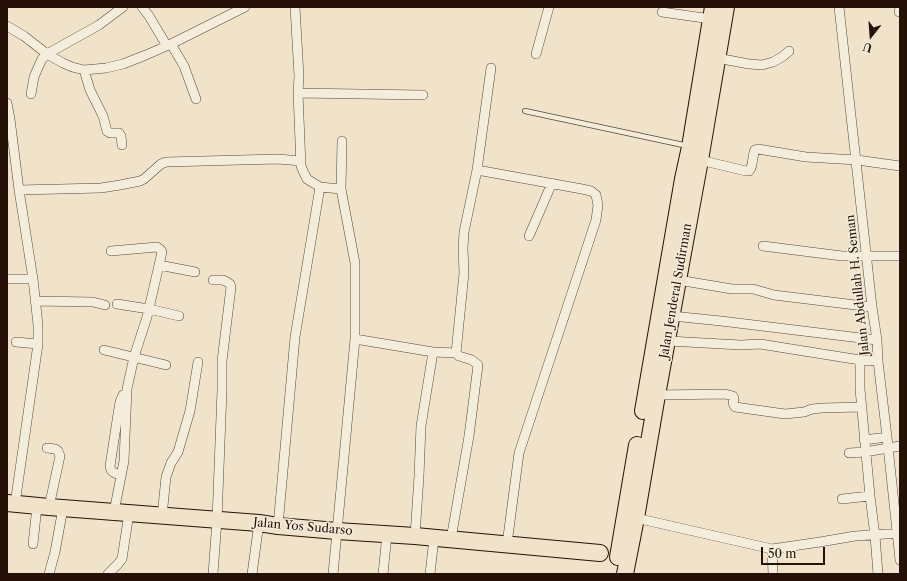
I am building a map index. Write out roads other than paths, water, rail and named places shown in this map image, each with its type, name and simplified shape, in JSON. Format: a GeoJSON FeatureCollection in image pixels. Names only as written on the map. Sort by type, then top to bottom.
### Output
{"type":"FeatureCollection","features":[{"type":"Feature","properties":{"kind":"highway","name":"Jalan Jenderal Sudirman"},"geometry":{"type":"LineString","coordinates":[[615,574],[684,209],[700,160],[726,7]]}},
{"type":"Feature","properties":{"kind":"highway","name":"Jalan Jenderal Sudirman"},"geometry":{"type":"LineString","coordinates":[[625,574],[678,280],[690,147],[712,13]]}},
{"type":"Feature","properties":{"kind":"highway","name":"Jalan Yos Sudarso"},"geometry":{"type":"LineString","coordinates":[[11,504],[259,523],[278,526],[415,536],[600,553]]}},
{"type":"Feature","properties":{"kind":"street"},"geometry":{"type":"LineString","coordinates":[[31,94],[34,77],[42,59],[47,54],[99,25],[123,7]]}},
{"type":"Feature","properties":{"kind":"street"},"geometry":{"type":"LineString","coordinates":[[142,7],[184,66],[196,99]]}},
{"type":"Feature","properties":{"kind":"street"},"geometry":{"type":"LineString","coordinates":[[7,26],[24,36],[47,54],[63,64],[84,70],[106,68],[123,64],[169,45],[245,7]]}},
{"type":"Feature","properties":{"kind":"street"},"geometry":{"type":"LineString","coordinates":[[295,7],[302,170],[308,179],[320,187],[341,188]]}},
{"type":"Feature","properties":{"kind":"street"},"geometry":{"type":"LineString","coordinates":[[536,54],[548,7]]}},
{"type":"Feature","properties":{"kind":"street","name":"Jalan Abdullah H. Seman"},"geometry":{"type":"LineString","coordinates":[[839,7],[872,307],[877,340],[878,361],[899,534],[900,560]]}},
{"type":"Feature","properties":{"kind":"street"},"geometry":{"type":"LineString","coordinates":[[662,12],[712,13]]}},
{"type":"Feature","properties":{"kind":"street"},"geometry":{"type":"LineString","coordinates":[[717,58],[762,65],[773,62],[789,51]]}},
{"type":"Feature","properties":{"kind":"street"},"geometry":{"type":"LineString","coordinates":[[456,353],[464,273],[464,232],[477,170],[491,68]]}},
{"type":"Feature","properties":{"kind":"street"},"geometry":{"type":"LineString","coordinates":[[84,70],[90,90],[103,116],[107,131],[110,133],[119,133],[121,136],[122,145]]}},
{"type":"Feature","properties":{"kind":"street"},"geometry":{"type":"LineString","coordinates":[[298,93],[422,96]]}},
{"type":"Feature","properties":{"kind":"street"},"geometry":{"type":"LineString","coordinates":[[7,103],[10,144],[33,279],[38,325],[38,344],[11,504]]}},
{"type":"Feature","properties":{"kind":"street"},"geometry":{"type":"LineString","coordinates":[[333,574],[356,339],[355,263],[341,188],[342,141]]}},
{"type":"Feature","properties":{"kind":"street"},"geometry":{"type":"LineString","coordinates":[[700,160],[749,171],[754,152],[758,149],[806,157],[856,160],[900,166]]}},
{"type":"Feature","properties":{"kind":"street"},"geometry":{"type":"LineString","coordinates":[[18,190],[101,188],[120,185],[144,179],[161,164],[166,162],[278,159],[301,161]]}},
{"type":"Feature","properties":{"kind":"street"},"geometry":{"type":"LineString","coordinates":[[477,170],[591,191],[596,195],[598,204],[596,220],[519,453],[507,544]]}},
{"type":"Feature","properties":{"kind":"street"},"geometry":{"type":"LineString","coordinates":[[529,236],[552,183]]}},
{"type":"Feature","properties":{"kind":"street"},"geometry":{"type":"LineString","coordinates":[[278,526],[295,337],[320,187]]}},
{"type":"Feature","properties":{"kind":"street"},"geometry":{"type":"LineString","coordinates":[[763,246],[842,256],[900,256]]}},
{"type":"Feature","properties":{"kind":"street"},"geometry":{"type":"LineString","coordinates":[[108,574],[122,559],[121,476],[124,461],[127,390],[134,357],[162,252],[157,247],[111,251]]}},
{"type":"Feature","properties":{"kind":"street"},"geometry":{"type":"LineString","coordinates":[[158,265],[195,272]]}},
{"type":"Feature","properties":{"kind":"street"},"geometry":{"type":"LineString","coordinates":[[7,279],[33,279]]}},
{"type":"Feature","properties":{"kind":"street"},"geometry":{"type":"LineString","coordinates":[[213,280],[223,280],[230,284],[231,287],[222,361],[217,520],[213,574]]}},
{"type":"Feature","properties":{"kind":"street"},"geometry":{"type":"LineString","coordinates":[[678,280],[732,289],[753,289],[774,295],[872,307]]}},
{"type":"Feature","properties":{"kind":"street"},"geometry":{"type":"LineString","coordinates":[[35,301],[93,302],[105,305]]}},
{"type":"Feature","properties":{"kind":"street"},"geometry":{"type":"LineString","coordinates":[[117,304],[179,316]]}},
{"type":"Feature","properties":{"kind":"street"},"geometry":{"type":"LineString","coordinates":[[672,316],[877,340]]}},
{"type":"Feature","properties":{"kind":"street"},"geometry":{"type":"LineString","coordinates":[[356,339],[433,352],[456,353],[459,356],[477,363],[479,366],[469,436],[450,539]]}},
{"type":"Feature","properties":{"kind":"street"},"geometry":{"type":"LineString","coordinates":[[668,341],[741,345],[760,344],[860,360],[878,361]]}},
{"type":"Feature","properties":{"kind":"street"},"geometry":{"type":"LineString","coordinates":[[16,342],[38,344]]}},
{"type":"Feature","properties":{"kind":"street"},"geometry":{"type":"LineString","coordinates":[[104,350],[166,366]]}},
{"type":"Feature","properties":{"kind":"street"},"geometry":{"type":"LineString","coordinates":[[415,536],[420,476],[421,426],[433,352]]}},
{"type":"Feature","properties":{"kind":"street"},"geometry":{"type":"LineString","coordinates":[[860,360],[861,407],[878,574]]}},
{"type":"Feature","properties":{"kind":"street"},"geometry":{"type":"LineString","coordinates":[[162,516],[166,476],[170,463],[178,452],[190,411],[198,362]]}},
{"type":"Feature","properties":{"kind":"street"},"geometry":{"type":"LineString","coordinates":[[121,476],[113,472],[110,466],[120,402],[127,390]]}},
{"type":"Feature","properties":{"kind":"street"},"geometry":{"type":"LineString","coordinates":[[657,395],[725,394],[733,396],[734,405],[737,407],[785,414],[822,408],[861,407]]}},
{"type":"Feature","properties":{"kind":"street"},"geometry":{"type":"LineString","coordinates":[[864,440],[887,437]]}},
{"type":"Feature","properties":{"kind":"street"},"geometry":{"type":"LineString","coordinates":[[849,453],[866,452],[900,446]]}},
{"type":"Feature","properties":{"kind":"street"},"geometry":{"type":"LineString","coordinates":[[33,544],[50,507],[60,456],[58,451],[55,449],[47,448]]}},
{"type":"Feature","properties":{"kind":"street"},"geometry":{"type":"LineString","coordinates":[[842,499],[870,496]]}},
{"type":"Feature","properties":{"kind":"street"},"geometry":{"type":"LineString","coordinates":[[49,574],[56,552],[50,507]]}},
{"type":"Feature","properties":{"kind":"street"},"geometry":{"type":"LineString","coordinates":[[636,518],[772,549],[854,536],[899,534]]}},
{"type":"Feature","properties":{"kind":"street"},"geometry":{"type":"LineString","coordinates":[[252,574],[259,523]]}},
{"type":"Feature","properties":{"kind":"street"},"geometry":{"type":"LineString","coordinates":[[383,574],[387,534]]}},
{"type":"Feature","properties":{"kind":"street"},"geometry":{"type":"LineString","coordinates":[[430,574],[434,538]]}},
{"type":"Feature","properties":{"kind":"street"},"geometry":{"type":"LineString","coordinates":[[772,549],[773,574]]}},
{"type":"Feature","properties":{"kind":"lane"},"geometry":{"type":"LineString","coordinates":[[524,111],[690,147]]}}]}
